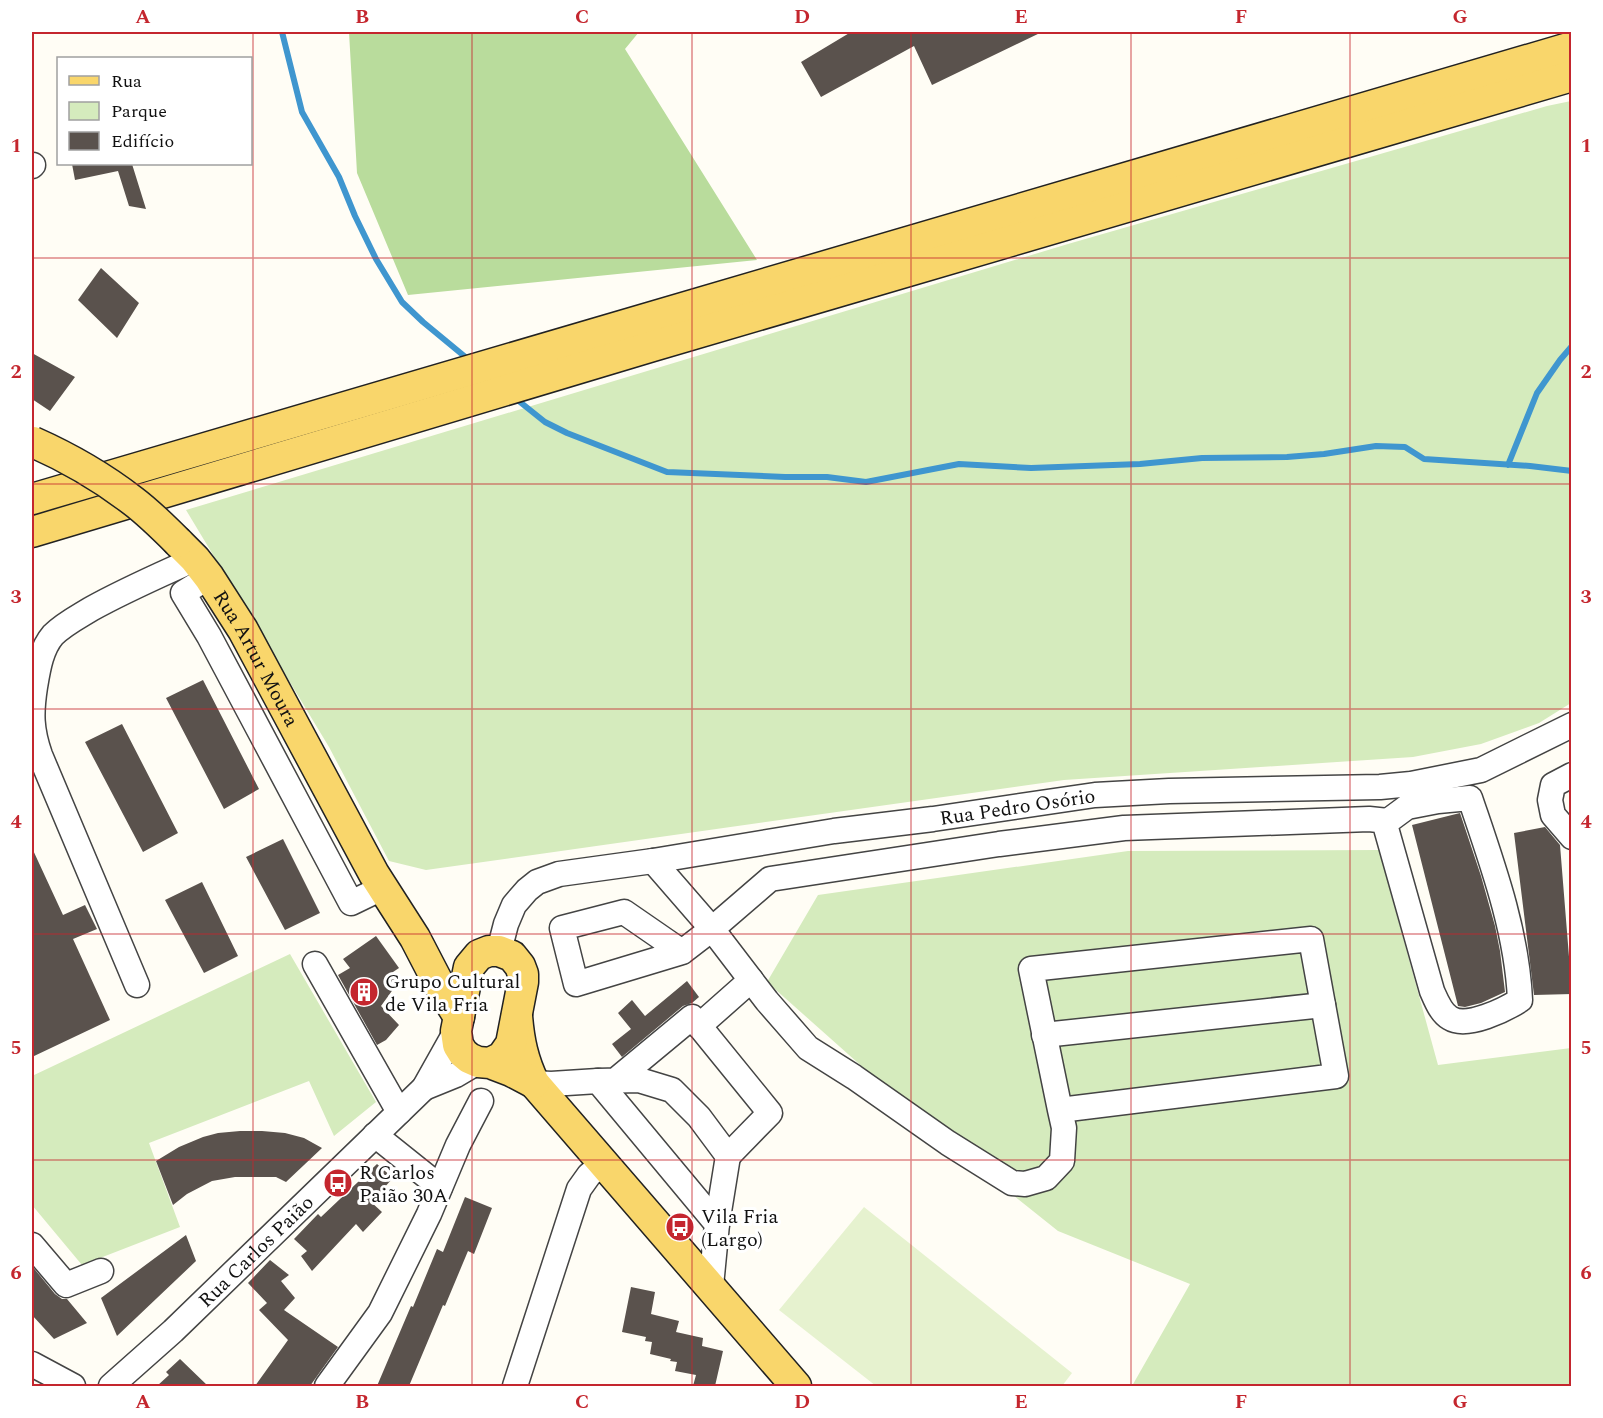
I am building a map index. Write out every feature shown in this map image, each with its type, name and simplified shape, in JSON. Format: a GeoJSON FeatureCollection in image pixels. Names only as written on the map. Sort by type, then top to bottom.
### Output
{"type":"FeatureCollection","features":[{"type":"Feature","properties":{"kind":"main road"},"geometry":{"type":"LineString","coordinates":[[32,499],[1572,47]]}},
{"type":"Feature","properties":{"kind":"main road"},"geometry":{"type":"LineString","coordinates":[[32,532],[641,349],[1572,76]]}},
{"type":"Feature","properties":{"kind":"main road","name":"Rua Artur Moura"},"geometry":{"type":"LineString","coordinates":[[32,442],[61,454],[113,486],[135,502],[194,559],[243,630],[382,888],[415,938],[458,1024],[458,1045],[469,1058],[484,1062]]}},
{"type":"Feature","properties":{"kind":"main road"},"geometry":{"type":"LineString","coordinates":[[415,938],[447,954],[512,956],[517,961],[523,974],[523,982],[512,1044],[502,1057],[484,1062]]}},
{"type":"Feature","properties":{"kind":"main road"},"geometry":{"type":"LineString","coordinates":[[458,1024],[469,967],[488,954]]}},
{"type":"Feature","properties":{"kind":"main road"},"geometry":{"type":"LineString","coordinates":[[517,1016],[519,1041],[525,1064],[534,1083],[711,1287],[789,1383]]}},
{"type":"Feature","properties":{"kind":"main road"},"geometry":{"type":"LineString","coordinates":[[484,1062],[512,1071],[534,1083]]}},
{"type":"Feature","properties":{"kind":"street"},"geometry":{"type":"LineString","coordinates":[[137,985],[37,767],[32,708],[39,664],[46,645],[54,635],[69,623],[119,594],[194,559]]}},
{"type":"Feature","properties":{"kind":"street","name":"Rua Pedro Osório"},"geometry":{"type":"LineString","coordinates":[[488,954],[514,906],[526,890],[537,882],[560,874],[834,831],[1095,795],[1169,790],[1380,787],[1411,784],[1481,770],[1572,725]]}},
{"type":"Feature","properties":{"kind":"street"},"geometry":{"type":"LineString","coordinates":[[1572,775],[1553,784],[1550,800],[1553,815],[1572,837]]}},
{"type":"Feature","properties":{"kind":"street"},"geometry":{"type":"LineString","coordinates":[[682,952],[624,912],[562,928],[576,984],[682,952],[770,879],[999,844],[1124,828],[1369,819],[1388,821],[1407,807],[1470,798],[1493,864],[1514,946],[1520,983],[1520,1000],[1502,1011],[1460,1021],[1449,1018],[1438,1004],[1432,991],[1384,821]]}},
{"type":"Feature","properties":{"kind":"street"},"geometry":{"type":"LineString","coordinates":[[653,861],[712,929],[808,1048],[854,1077],[948,1143],[1012,1183],[1024,1184],[1046,1178],[1062,1161],[1064,1128],[1060,1110],[1044,1035],[1031,969],[1311,939],[1336,1076],[1060,1110]]}},
{"type":"Feature","properties":{"kind":"street"},"geometry":{"type":"LineString","coordinates":[[315,964],[399,1112]]}},
{"type":"Feature","properties":{"kind":"street"},"geometry":{"type":"LineString","coordinates":[[699,1026],[751,980]]}},
{"type":"Feature","properties":{"kind":"street"},"geometry":{"type":"LineString","coordinates":[[1044,1035],[1323,1005]]}},
{"type":"Feature","properties":{"kind":"street"},"geometry":{"type":"LineString","coordinates":[[607,1081],[692,1017],[770,1113],[728,1156],[717,1224],[711,1287]]}},
{"type":"Feature","properties":{"kind":"street","name":"Rua Carlos Paião"},"geometry":{"type":"LineString","coordinates":[[111,1386],[173,1331],[424,1088],[458,1024]]}},
{"type":"Feature","properties":{"kind":"street","name":"Rua Carlos Paião"},"geometry":{"type":"LineString","coordinates":[[424,1088],[484,1062]]}},
{"type":"Feature","properties":{"kind":"street"},"geometry":{"type":"LineString","coordinates":[[534,1083],[639,1080],[672,1090],[699,1117],[728,1156]]}},
{"type":"Feature","properties":{"kind":"street"},"geometry":{"type":"LineString","coordinates":[[607,1081],[717,1224]]}},
{"type":"Feature","properties":{"kind":"street"},"geometry":{"type":"LineString","coordinates":[[327,1386],[380,1313],[429,1214],[458,1145],[481,1101]]}},
{"type":"Feature","properties":{"kind":"street"},"geometry":{"type":"LineString","coordinates":[[375,1136],[440,1186]]}},
{"type":"Feature","properties":{"kind":"street"},"geometry":{"type":"LineString","coordinates":[[515,1386],[579,1189],[589,1175],[603,1163]]}},
{"type":"Feature","properties":{"kind":"street"},"geometry":{"type":"LineString","coordinates":[[32,1245],[66,1285],[101,1271]]}},
{"type":"Feature","properties":{"kind":"street"},"geometry":{"type":"LineString","coordinates":[[32,1364],[73,1386]]}},
{"type":"Feature","properties":{"kind":"green space"},"geometry":{"type":"Polygon","coordinates":[[[349,32],[639,32],[625,49],[757,260],[408,295],[357,173],[349,32]]]}},
{"type":"Feature","properties":{"kind":"green space"},"geometry":{"type":"Polygon","coordinates":[[[1571,101],[1571,703],[1539,723],[1481,744],[1413,757],[1064,780],[426,870],[389,861],[329,747],[186,510],[1068,244],[1571,101]]]}},
{"type":"Feature","properties":{"kind":"green space"},"geometry":{"type":"Polygon","coordinates":[[[1379,850],[1438,1065],[1571,1048],[1571,1386],[1132,1386],[1190,1284],[1058,1231],[948,1143],[767,982],[818,895],[1128,851],[1379,850]]]}},
{"type":"Feature","properties":{"kind":"green space"},"geometry":{"type":"Polygon","coordinates":[[[290,954],[376,1102],[334,1136],[309,1081],[149,1143],[180,1227],[82,1265],[32,1205],[32,1076],[290,954]]]}},
{"type":"Feature","properties":{"kind":"green space"},"geometry":{"type":"Polygon","coordinates":[[[864,1207],[1072,1373],[1062,1386],[876,1386],[779,1310],[864,1207]]]}},
{"type":"Feature","properties":{"kind":"building"},"geometry":{"type":"Polygon","coordinates":[[[851,32],[1042,32],[932,85],[914,46],[821,97],[801,62],[851,32]]]}},
{"type":"Feature","properties":{"kind":"building"},"geometry":{"type":"Polygon","coordinates":[[[72,165],[132,165],[146,209],[129,206],[118,171],[75,180],[72,165]]]}},
{"type":"Feature","properties":{"kind":"building"},"geometry":{"type":"Polygon","coordinates":[[[101,268],[139,303],[117,338],[78,300],[101,268]]]}},
{"type":"Feature","properties":{"kind":"building"},"geometry":{"type":"Polygon","coordinates":[[[32,353],[75,377],[50,411],[32,399],[32,353]]]}},
{"type":"Feature","properties":{"kind":"building"},"geometry":{"type":"Polygon","coordinates":[[[203,680],[259,789],[224,809],[166,698],[203,680]]]}},
{"type":"Feature","properties":{"kind":"building"},"geometry":{"type":"Polygon","coordinates":[[[122,724],[178,833],[143,852],[85,742],[122,724]]]}},
{"type":"Feature","properties":{"kind":"building"},"geometry":{"type":"Polygon","coordinates":[[[1460,813],[1495,926],[1505,992],[1481,1003],[1465,1007],[1458,1006],[1412,825],[1460,813]]]}},
{"type":"Feature","properties":{"kind":"building"},"geometry":{"type":"Polygon","coordinates":[[[1545,827],[1560,845],[1572,994],[1534,995],[1514,833],[1545,827]]]}},
{"type":"Feature","properties":{"kind":"building"},"geometry":{"type":"Polygon","coordinates":[[[283,839],[320,913],[285,930],[246,857],[283,839]]]}},
{"type":"Feature","properties":{"kind":"building"},"geometry":{"type":"Polygon","coordinates":[[[32,848],[63,915],[85,905],[97,929],[73,939],[110,1020],[32,1057],[32,848]]]}},
{"type":"Feature","properties":{"kind":"building"},"geometry":{"type":"Polygon","coordinates":[[[202,882],[238,956],[204,973],[165,900],[202,882]]]}},
{"type":"Feature","properties":{"kind":"building","name":"Grupo Cultural de Vila Fria"},"geometry":{"type":"Polygon","coordinates":[[[376,936],[399,968],[393,972],[396,979],[394,988],[381,1006],[399,1025],[386,1040],[377,1045],[338,975],[350,968],[343,959],[376,936]]]}},
{"type":"Feature","properties":{"kind":"building"},"geometry":{"type":"Polygon","coordinates":[[[687,981],[699,997],[683,1006],[622,1057],[612,1044],[631,1029],[618,1013],[632,1000],[645,1016],[687,981]]]}},
{"type":"Feature","properties":{"kind":"building"},"geometry":{"type":"Polygon","coordinates":[[[240,1131],[285,1133],[304,1138],[322,1148],[286,1182],[276,1177],[235,1177],[212,1181],[187,1194],[173,1205],[156,1161],[179,1147],[203,1137],[240,1131]]]}},
{"type":"Feature","properties":{"kind":"building"},"geometry":{"type":"Polygon","coordinates":[[[377,1164],[393,1178],[371,1202],[382,1212],[363,1232],[356,1224],[312,1271],[301,1256],[307,1251],[294,1239],[318,1214],[321,1217],[377,1164]]]}},
{"type":"Feature","properties":{"kind":"building"},"geometry":{"type":"Polygon","coordinates":[[[465,1197],[492,1208],[474,1254],[468,1251],[409,1386],[377,1386],[437,1249],[443,1252],[465,1197]]]}},
{"type":"Feature","properties":{"kind":"building"},"geometry":{"type":"Polygon","coordinates":[[[186,1235],[196,1261],[117,1336],[101,1298],[186,1235]]]}},
{"type":"Feature","properties":{"kind":"building"},"geometry":{"type":"Polygon","coordinates":[[[270,1260],[289,1275],[281,1281],[295,1298],[284,1310],[338,1347],[310,1386],[255,1386],[288,1340],[259,1310],[267,1303],[248,1283],[270,1260]]]}},
{"type":"Feature","properties":{"kind":"building"},"geometry":{"type":"Polygon","coordinates":[[[32,1266],[55,1294],[62,1299],[67,1299],[87,1323],[54,1339],[32,1315],[32,1266]]]}},
{"type":"Feature","properties":{"kind":"building"},"geometry":{"type":"Polygon","coordinates":[[[631,1287],[655,1292],[651,1314],[679,1321],[676,1332],[703,1338],[702,1346],[723,1351],[715,1386],[693,1386],[696,1375],[675,1371],[677,1362],[650,1354],[652,1342],[645,1341],[646,1337],[622,1332],[631,1287]]]}},
{"type":"Feature","properties":{"kind":"building"},"geometry":{"type":"Polygon","coordinates":[[[180,1359],[208,1386],[157,1386],[169,1375],[166,1372],[180,1359]]]}},
{"type":"Feature","properties":{"kind":"waterway"},"geometry":{"type":"LineString","coordinates":[[282,32],[302,112],[339,177],[376,259],[402,302],[469,360]]}},
{"type":"Feature","properties":{"kind":"waterway"},"geometry":{"type":"LineString","coordinates":[[1508,465],[1537,393],[1572,346]]}},
{"type":"Feature","properties":{"kind":"waterway"},"geometry":{"type":"LineString","coordinates":[[515,398],[545,422],[567,433],[667,472],[827,477],[866,482],[959,464],[1031,468],[1140,464],[1202,458],[1287,457],[1376,446],[1405,447],[1424,459],[1572,471]]}},
{"type":"Feature","properties":{"kind":"place","name":"Grupo Cultural de Vila Fria"},"geometry":{"type":"Point","coordinates":[364,992]}},
{"type":"Feature","properties":{"kind":"place","name":"R Carlos Paião 30A"},"geometry":{"type":"Point","coordinates":[338,1183]}},
{"type":"Feature","properties":{"kind":"place","name":"Vila Fria (Largo)"},"geometry":{"type":"Point","coordinates":[680,1227]}}]}
